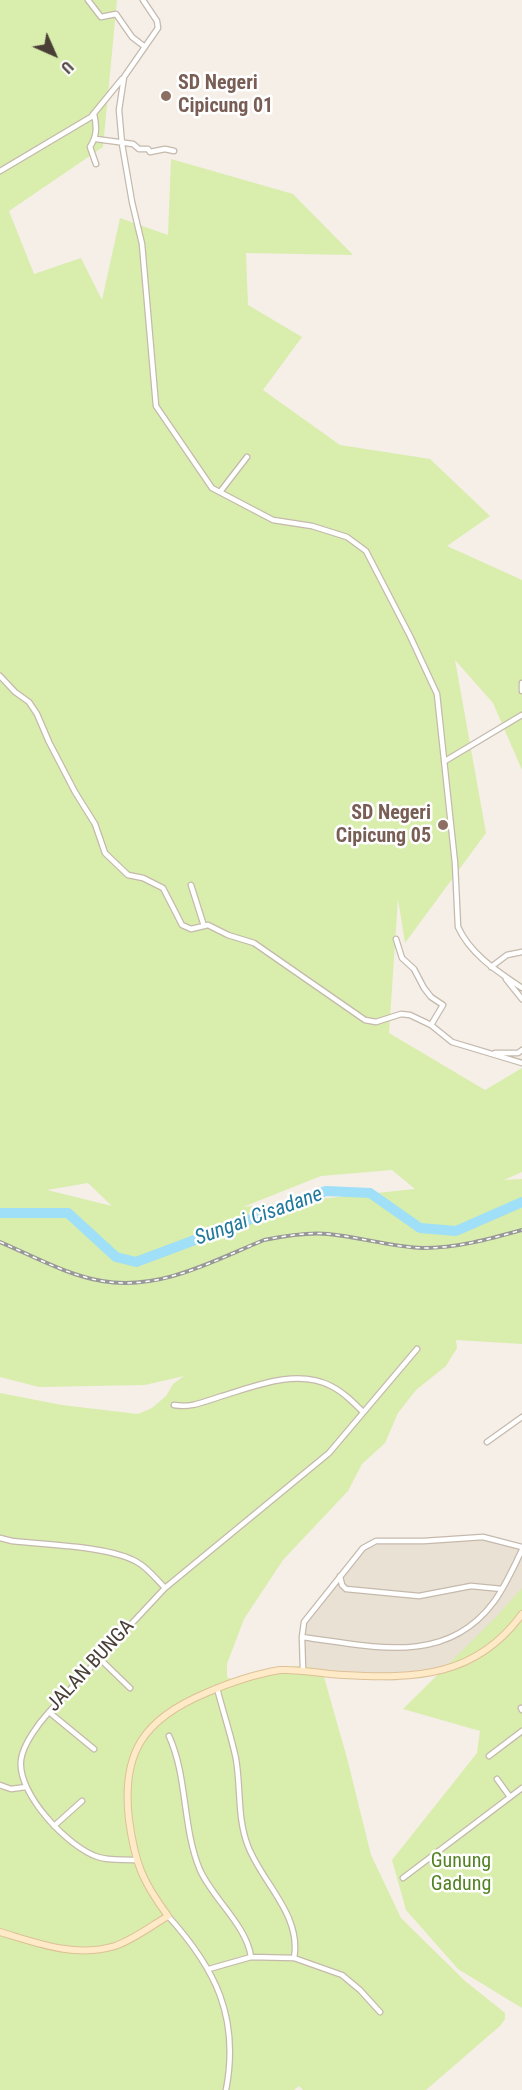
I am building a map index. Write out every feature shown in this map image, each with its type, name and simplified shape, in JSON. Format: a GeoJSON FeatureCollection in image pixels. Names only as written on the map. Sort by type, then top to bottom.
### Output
{"type":"FeatureCollection","features":[{"type":"Feature","properties":{"kind":"street"},"geometry":{"type":"LineString","coordinates":[[88,0],[101,17],[116,14],[132,37],[145,47]]}},
{"type":"Feature","properties":{"kind":"street"},"geometry":{"type":"LineString","coordinates":[[0,171],[94,114],[157,31],[158,25],[143,0]]}},
{"type":"Feature","properties":{"kind":"street"},"geometry":{"type":"LineString","coordinates":[[124,77],[119,110],[122,144],[142,244],[156,406],[208,484],[273,520],[312,526],[347,537],[366,551],[437,694],[455,863],[458,927],[468,943],[491,968],[522,988]]}},
{"type":"Feature","properties":{"kind":"street"},"geometry":{"type":"LineString","coordinates":[[94,114],[96,139],[90,147],[96,164]]}},
{"type":"Feature","properties":{"kind":"street"},"geometry":{"type":"LineString","coordinates":[[96,139],[133,144],[139,149],[148,149],[153,152],[165,149],[174,151]]}},
{"type":"Feature","properties":{"kind":"street"},"geometry":{"type":"LineString","coordinates":[[220,492],[247,457]]}},
{"type":"Feature","properties":{"kind":"street"},"geometry":{"type":"LineString","coordinates":[[0,676],[15,692],[29,702],[37,714],[49,742],[94,824],[106,855],[128,875],[143,878],[163,888],[182,925],[191,929],[204,926],[213,927],[228,935],[254,943],[365,1020],[375,1022],[406,1014],[415,1016],[431,1025],[452,1042],[522,1063]]}},
{"type":"Feature","properties":{"kind":"street"},"geometry":{"type":"LineString","coordinates":[[522,683],[522,691]]}},
{"type":"Feature","properties":{"kind":"street"},"geometry":{"type":"LineString","coordinates":[[445,761],[522,715]]}},
{"type":"Feature","properties":{"kind":"street"},"geometry":{"type":"LineString","coordinates":[[191,885],[204,926]]}},
{"type":"Feature","properties":{"kind":"street"},"geometry":{"type":"LineString","coordinates":[[396,939],[402,958],[414,969],[431,997],[443,1005],[431,1025]]}},
{"type":"Feature","properties":{"kind":"street"},"geometry":{"type":"LineString","coordinates":[[491,968],[507,955],[522,952]]}},
{"type":"Feature","properties":{"kind":"street"},"geometry":{"type":"LineString","coordinates":[[504,977],[522,999]]}},
{"type":"Feature","properties":{"kind":"street"},"geometry":{"type":"LineString","coordinates":[[493,1053],[518,1053],[522,1050]]}},
{"type":"Feature","properties":{"kind":"street","name":"JALAN BUNGA"},"geometry":{"type":"LineString","coordinates":[[135,1860],[95,1856],[54,1826],[26,1787],[21,1760],[34,1730],[165,1588],[329,1453],[417,1349]]}},
{"type":"Feature","properties":{"kind":"street"},"geometry":{"type":"LineString","coordinates":[[174,1405],[192,1406],[273,1382],[303,1379],[319,1381],[331,1386],[363,1412]]}},
{"type":"Feature","properties":{"kind":"street"},"geometry":{"type":"LineString","coordinates":[[487,1442],[522,1416]]}},
{"type":"Feature","properties":{"kind":"street"},"geometry":{"type":"LineString","coordinates":[[302,1637],[396,1648],[436,1644],[475,1622],[494,1602],[522,1548],[483,1537],[424,1541],[376,1540],[366,1545],[306,1617],[302,1627],[302,1637],[303,1670]]}},
{"type":"Feature","properties":{"kind":"street"},"geometry":{"type":"LineString","coordinates":[[0,1538],[101,1551],[126,1557],[142,1565],[165,1588]]}},
{"type":"Feature","properties":{"kind":"street"},"geometry":{"type":"LineString","coordinates":[[340,1576],[342,1585],[349,1590],[407,1596],[429,1595],[471,1586],[502,1589]]}},
{"type":"Feature","properties":{"kind":"street"},"geometry":{"type":"LineString","coordinates":[[226,2090],[230,2065],[228,2025],[221,1999],[209,1969],[152,1894],[135,1860],[127,1802],[131,1762],[138,1746],[159,1718],[182,1703],[217,1688],[266,1672],[303,1670],[342,1675],[404,1677],[430,1674],[451,1668],[485,1651],[502,1637],[522,1614]]}},
{"type":"Feature","properties":{"kind":"street"},"geometry":{"type":"LineString","coordinates":[[100,1659],[130,1688]]}},
{"type":"Feature","properties":{"kind":"street"},"geometry":{"type":"LineString","coordinates":[[217,1688],[236,1759],[244,1836],[251,1853],[290,1919],[296,1939],[294,1958]]}},
{"type":"Feature","properties":{"kind":"street"},"geometry":{"type":"LineString","coordinates":[[49,1712],[94,1749]]}},
{"type":"Feature","properties":{"kind":"street"},"geometry":{"type":"LineString","coordinates":[[489,1756],[522,1731]]}},
{"type":"Feature","properties":{"kind":"street"},"geometry":{"type":"LineString","coordinates":[[169,1736],[178,1762],[187,1822],[196,1858],[211,1889],[245,1938],[251,1956]]}},
{"type":"Feature","properties":{"kind":"street"},"geometry":{"type":"LineString","coordinates":[[497,1779],[510,1797]]}},
{"type":"Feature","properties":{"kind":"street"},"geometry":{"type":"LineString","coordinates":[[0,1785],[11,1789],[26,1787]]}},
{"type":"Feature","properties":{"kind":"street"},"geometry":{"type":"LineString","coordinates":[[403,1878],[522,1788]]}},
{"type":"Feature","properties":{"kind":"street"},"geometry":{"type":"LineString","coordinates":[[54,1826],[82,1801]]}},
{"type":"Feature","properties":{"kind":"street"},"geometry":{"type":"LineString","coordinates":[[0,1932],[63,1950],[95,1950],[126,1941],[168,1916]]}},
{"type":"Feature","properties":{"kind":"street"},"geometry":{"type":"LineString","coordinates":[[209,1969],[251,1956],[294,1958],[342,1975],[360,1990],[380,2012]]}},
{"type":"Feature","properties":{"kind":"shaded area"},"geometry":{"type":"Polygon","coordinates":[[[482,1538],[513,1545],[522,1550],[522,1609],[450,1669],[394,1681],[342,1677],[303,1670],[306,1617],[368,1544],[482,1538]]]}},
{"type":"Feature","properties":{"kind":"green space"},"geometry":{"type":"Polygon","coordinates":[[[0,0],[117,0],[103,147],[9,211],[34,274],[81,258],[102,300],[120,218],[168,235],[171,159],[293,194],[353,255],[246,253],[248,305],[302,337],[263,390],[340,445],[430,459],[490,516],[447,546],[522,580],[522,770],[493,703],[455,660],[486,833],[405,943],[398,899],[389,1033],[485,1090],[522,1068],[522,1172],[504,1180],[522,1179],[522,1344],[456,1340],[457,1348],[446,1366],[416,1390],[398,1413],[385,1443],[362,1464],[348,1491],[283,1560],[244,1619],[227,1664],[227,1677],[233,1680],[289,1667],[311,1667],[321,1672],[347,1758],[371,1855],[401,1918],[465,1981],[505,2013],[505,2019],[500,2026],[426,2090],[303,2090],[299,2086],[294,2090],[0,2090],[0,1393],[62,1405],[138,1414],[152,1408],[166,1396],[173,1384],[184,1376],[145,1385],[39,1387],[0,1377],[0,0]],[[392,1170],[321,1176],[243,1207],[415,1189],[392,1170]],[[88,1183],[47,1190],[112,1206],[88,1183]]]}},
{"type":"Feature","properties":{"kind":"green space","name":"Gunung Gadung"},"geometry":{"type":"Polygon","coordinates":[[[522,1588],[522,2008],[458,1969],[406,1910],[392,1860],[477,1753],[480,1731],[403,1709],[522,1588]]]}},
{"type":"Feature","properties":{"kind":"waterway","name":"Sungai Cisadane"},"geometry":{"type":"LineString","coordinates":[[0,1213],[68,1213],[116,1257],[136,1262],[326,1191],[370,1193],[420,1228],[456,1231],[522,1202]]}},
{"type":"Feature","properties":{"kind":"railway"},"geometry":{"type":"LineString","coordinates":[[0,1242],[76,1274],[102,1281],[124,1283],[145,1282],[186,1272],[264,1240],[288,1236],[328,1234],[399,1246],[436,1248],[486,1240],[522,1230]]}},
{"type":"Feature","properties":{"kind":"place","name":"SD Negeri Cipicung 01"},"geometry":{"type":"Point","coordinates":[166,96]}},
{"type":"Feature","properties":{"kind":"place","name":"SD Negeri Cipicung 05"},"geometry":{"type":"Point","coordinates":[443,825]}}]}
